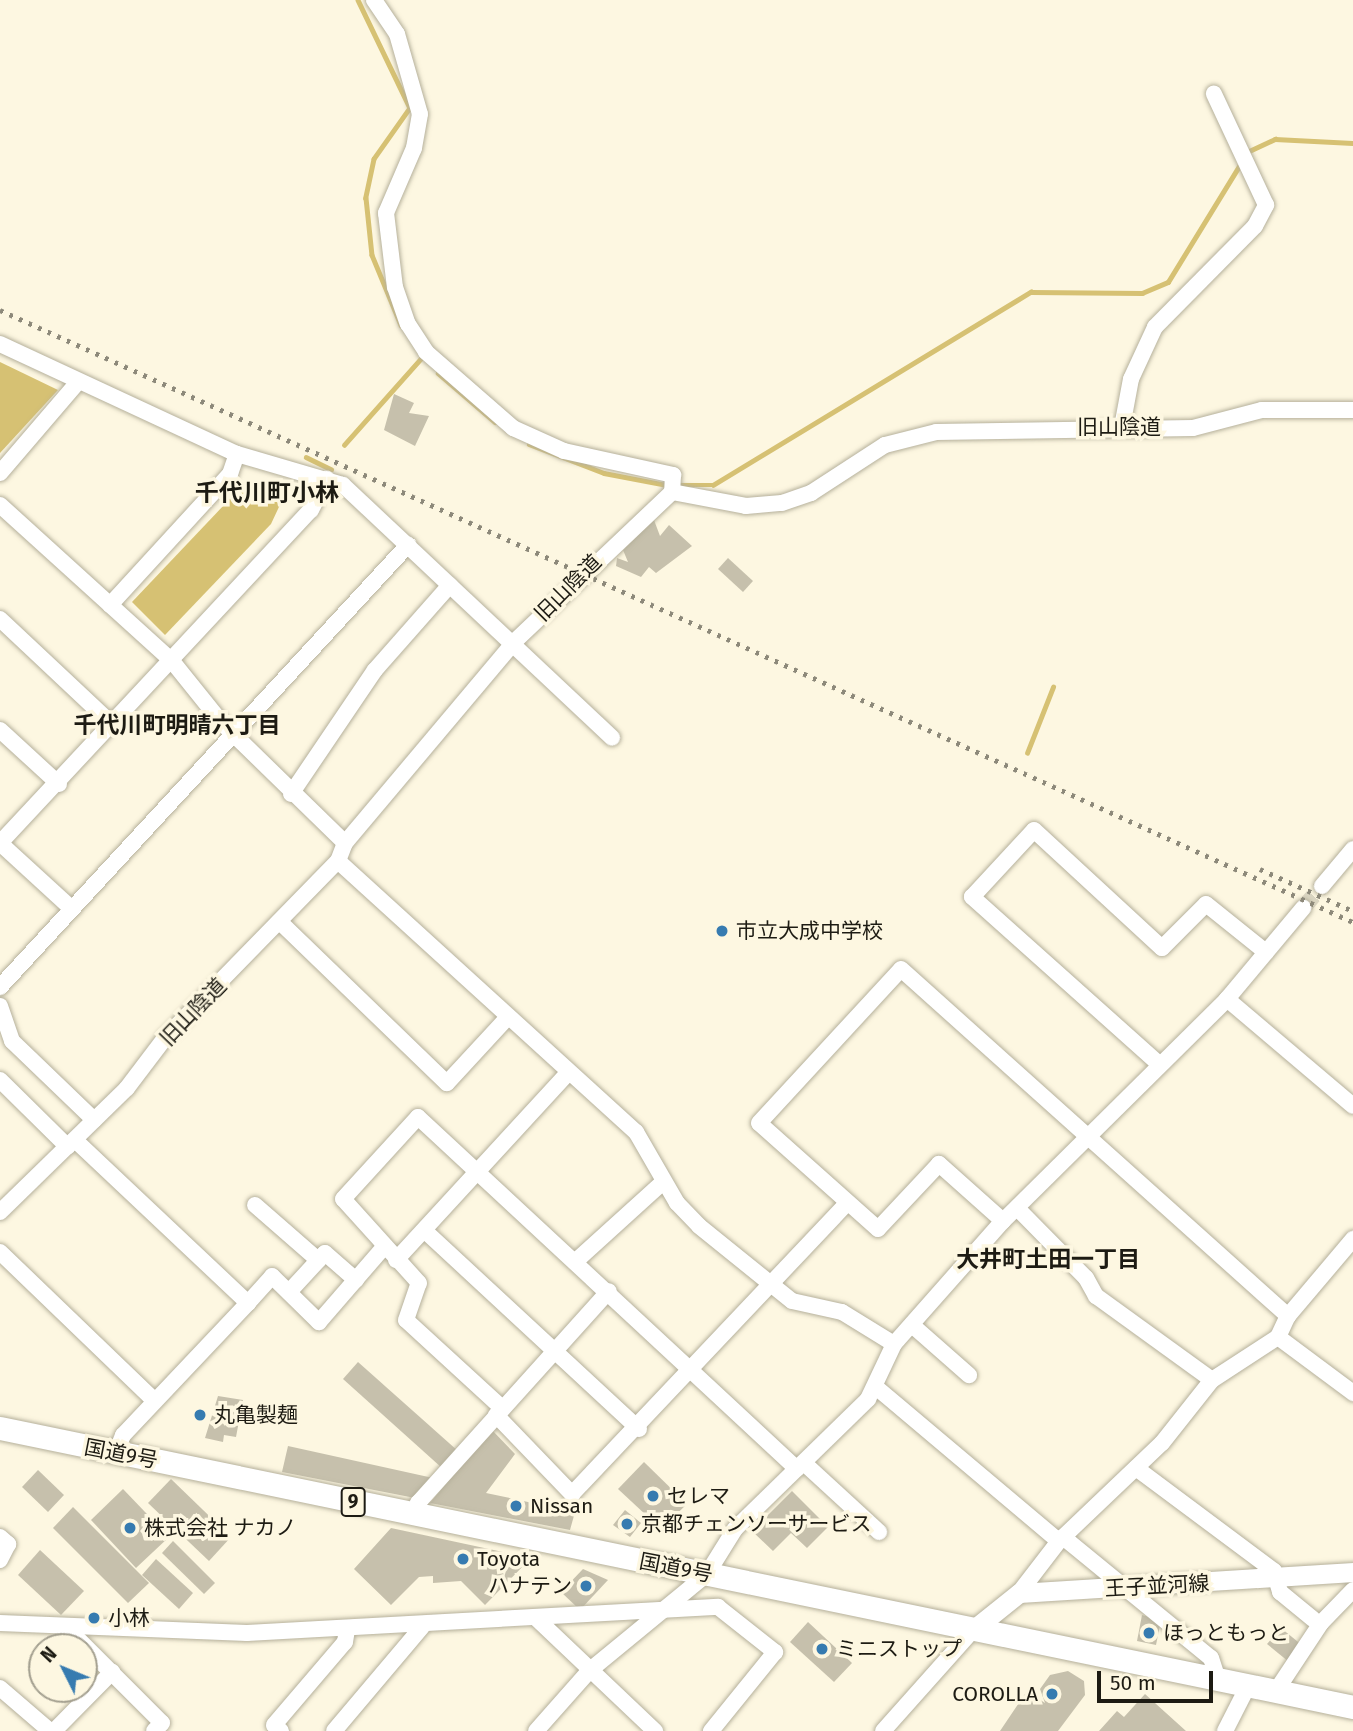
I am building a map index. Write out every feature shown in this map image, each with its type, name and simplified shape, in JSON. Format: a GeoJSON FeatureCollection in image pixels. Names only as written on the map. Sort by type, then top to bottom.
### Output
{"type":"FeatureCollection","features":[{"type":"Feature","properties":{"kind":"highway","name":"国道9号"},"geometry":{"type":"LineString","coordinates":[[0,1428],[1353,1707]]}},
{"type":"Feature","properties":{"kind":"main road","name":"王子並河線"},"geometry":{"type":"LineString","coordinates":[[1019,1593],[1353,1572]]}},
{"type":"Feature","properties":{"kind":"main road"},"geometry":{"type":"LineString","coordinates":[[974,1629],[1019,1593]]}},
{"type":"Feature","properties":{"kind":"street"},"geometry":{"type":"LineString","coordinates":[[374,0],[397,34],[420,114],[414,148],[386,213],[395,288],[408,324],[426,352],[513,428],[564,451],[673,475],[672,492]]}},
{"type":"Feature","properties":{"kind":"street"},"geometry":{"type":"LineString","coordinates":[[1122,427],[1131,379],[1149,336],[1255,226],[1266,205],[1214,94]]}},
{"type":"Feature","properties":{"kind":"street"},"geometry":{"type":"LineString","coordinates":[[0,344],[237,454],[343,485],[514,642],[612,738]]}},
{"type":"Feature","properties":{"kind":"street"},"geometry":{"type":"LineString","coordinates":[[0,473],[79,382]]}},
{"type":"Feature","properties":{"kind":"street","name":"旧山陰道"},"geometry":{"type":"LineString","coordinates":[[0,1212],[94,1120],[338,861],[345,843],[514,642],[672,492],[746,506],[782,503],[906,436],[1122,427],[1193,428],[1262,410],[1353,410]]}},
{"type":"Feature","properties":{"kind":"street"},"geometry":{"type":"LineString","coordinates":[[110,605],[230,474],[237,454]]}},
{"type":"Feature","properties":{"kind":"street"},"geometry":{"type":"LineString","coordinates":[[71,908],[0,843],[59,784],[311,510],[327,479]]}},
{"type":"Feature","properties":{"kind":"street"},"geometry":{"type":"LineString","coordinates":[[0,505],[172,662],[291,794],[345,843]]}},
{"type":"Feature","properties":{"kind":"street"},"geometry":{"type":"LineString","coordinates":[[0,987],[408,545]]}},
{"type":"Feature","properties":{"kind":"street"},"geometry":{"type":"LineString","coordinates":[[291,794],[375,670],[450,585]]}},
{"type":"Feature","properties":{"kind":"street"},"geometry":{"type":"LineString","coordinates":[[0,619],[113,725]]}},
{"type":"Feature","properties":{"kind":"street"},"geometry":{"type":"LineString","coordinates":[[0,730],[59,784]]}},
{"type":"Feature","properties":{"kind":"street"},"geometry":{"type":"LineString","coordinates":[[1159,1064],[972,897],[1034,830],[1162,948],[1206,904],[1266,952]]}},
{"type":"Feature","properties":{"kind":"street"},"geometry":{"type":"LineString","coordinates":[[1322,886],[1353,849]]}},
{"type":"Feature","properties":{"kind":"street"},"geometry":{"type":"LineString","coordinates":[[338,861],[506,1019],[636,1132],[663,1182],[699,1226],[771,1287],[807,1308],[853,1317],[894,1344]]}},
{"type":"Feature","properties":{"kind":"street"},"geometry":{"type":"LineString","coordinates":[[536,1731],[589,1671],[708,1574],[735,1529],[877,1388],[894,1344],[1003,1221],[1227,999],[1303,908]]}},
{"type":"Feature","properties":{"kind":"street"},"geometry":{"type":"LineString","coordinates":[[280,922],[447,1083],[506,1019]]}},
{"type":"Feature","properties":{"kind":"street"},"geometry":{"type":"LineString","coordinates":[[1003,1221],[939,1164],[878,1229],[759,1123],[901,969],[1288,1316]]}},
{"type":"Feature","properties":{"kind":"street"},"geometry":{"type":"LineString","coordinates":[[1227,999],[1353,1106]]}},
{"type":"Feature","properties":{"kind":"street"},"geometry":{"type":"LineString","coordinates":[[0,1006],[12,1041],[94,1120]]}},
{"type":"Feature","properties":{"kind":"street"},"geometry":{"type":"LineString","coordinates":[[396,1260],[568,1073]]}},
{"type":"Feature","properties":{"kind":"street"},"geometry":{"type":"LineString","coordinates":[[0,1080],[248,1303]]}},
{"type":"Feature","properties":{"kind":"street"},"geometry":{"type":"LineString","coordinates":[[848,1203],[696,1370],[572,1494],[499,1412],[406,1320],[419,1283],[343,1199],[418,1117],[577,1260],[609,1291],[696,1370],[800,1466],[880,1532]]}},
{"type":"Feature","properties":{"kind":"street"},"geometry":{"type":"LineString","coordinates":[[577,1260],[663,1182]]}},
{"type":"Feature","properties":{"kind":"street"},"geometry":{"type":"LineString","coordinates":[[255,1205],[318,1260]]}},
{"type":"Feature","properties":{"kind":"street"},"geometry":{"type":"LineString","coordinates":[[1017,1208],[1086,1278],[1096,1296],[1212,1380]]}},
{"type":"Feature","properties":{"kind":"street"},"geometry":{"type":"LineString","coordinates":[[424,1230],[639,1429]]}},
{"type":"Feature","properties":{"kind":"street"},"geometry":{"type":"LineString","coordinates":[[1019,1593],[1061,1539],[1136,1468],[1212,1380],[1279,1337],[1288,1316],[1353,1239]]}},
{"type":"Feature","properties":{"kind":"street"},"geometry":{"type":"LineString","coordinates":[[116,1453],[123,1434],[272,1276],[318,1322],[384,1247]]}},
{"type":"Feature","properties":{"kind":"street"},"geometry":{"type":"LineString","coordinates":[[0,1252],[154,1400]]}},
{"type":"Feature","properties":{"kind":"street"},"geometry":{"type":"LineString","coordinates":[[289,1292],[325,1253],[356,1280]]}},
{"type":"Feature","properties":{"kind":"street"},"geometry":{"type":"LineString","coordinates":[[414,1515],[499,1412],[609,1291]]}},
{"type":"Feature","properties":{"kind":"street"},"geometry":{"type":"LineString","coordinates":[[912,1325],[969,1375]]}},
{"type":"Feature","properties":{"kind":"street"},"geometry":{"type":"LineString","coordinates":[[1279,1337],[1353,1393]]}},
{"type":"Feature","properties":{"kind":"street"},"geometry":{"type":"LineString","coordinates":[[877,1388],[1211,1658],[1218,1679]]}},
{"type":"Feature","properties":{"kind":"street"},"geometry":{"type":"LineString","coordinates":[[1136,1468],[1274,1571],[1272,1579],[1313,1619]]}},
{"type":"Feature","properties":{"kind":"street"},"geometry":{"type":"LineString","coordinates":[[0,1537],[8,1544],[0,1560]]}},
{"type":"Feature","properties":{"kind":"street"},"geometry":{"type":"LineString","coordinates":[[1276,1691],[1313,1632],[1353,1590]]}},
{"type":"Feature","properties":{"kind":"street"},"geometry":{"type":"LineString","coordinates":[[0,1623],[247,1633],[422,1627],[727,1610],[775,1652],[711,1731]]}},
{"type":"Feature","properties":{"kind":"street"},"geometry":{"type":"LineString","coordinates":[[537,1619],[655,1731]]}},
{"type":"Feature","properties":{"kind":"street"},"geometry":{"type":"LineString","coordinates":[[72,1626],[162,1723],[153,1731]]}},
{"type":"Feature","properties":{"kind":"street"},"geometry":{"type":"LineString","coordinates":[[334,1731],[422,1627]]}},
{"type":"Feature","properties":{"kind":"street"},"geometry":{"type":"LineString","coordinates":[[281,1731],[274,1725],[345,1642],[347,1629]]}},
{"type":"Feature","properties":{"kind":"street"},"geometry":{"type":"LineString","coordinates":[[883,1731],[974,1629]]}},
{"type":"Feature","properties":{"kind":"street"},"geometry":{"type":"LineString","coordinates":[[0,1688],[52,1731],[112,1672]]}},
{"type":"Feature","properties":{"kind":"street"},"geometry":{"type":"LineString","coordinates":[[1225,1731],[1248,1686]]}},
{"type":"Feature","properties":{"kind":"shaded area"},"geometry":{"type":"Polygon","coordinates":[[[0,362],[58,390],[0,453],[0,362]]]}},
{"type":"Feature","properties":{"kind":"shaded area"},"geometry":{"type":"Polygon","coordinates":[[[260,482],[285,494],[271,524],[165,635],[132,602],[243,485],[260,482]]]}},
{"type":"Feature","properties":{"kind":"building"},"geometry":{"type":"Polygon","coordinates":[[[394,394],[414,403],[409,413],[429,416],[415,446],[384,430],[394,394]]]}},
{"type":"Feature","properties":{"kind":"building"},"geometry":{"type":"Polygon","coordinates":[[[654,520],[660,536],[669,525],[692,546],[656,573],[649,567],[641,577],[616,566],[617,558],[628,562],[623,550],[654,520]]]}},
{"type":"Feature","properties":{"kind":"building"},"geometry":{"type":"Polygon","coordinates":[[[728,558],[753,581],[743,592],[718,569],[728,558]]]}},
{"type":"Feature","properties":{"kind":"building"},"geometry":{"type":"Polygon","coordinates":[[[358,1362],[458,1451],[442,1468],[343,1379],[358,1362]]]}},
{"type":"Feature","properties":{"kind":"building"},"geometry":{"type":"Polygon","coordinates":[[[218,1396],[243,1400],[236,1437],[224,1435],[223,1442],[205,1438],[218,1396]]]}},
{"type":"Feature","properties":{"kind":"building"},"geometry":{"type":"Polygon","coordinates":[[[491,1429],[515,1454],[486,1493],[575,1512],[570,1530],[430,1503],[491,1429]]]}},
{"type":"Feature","properties":{"kind":"building"},"geometry":{"type":"Polygon","coordinates":[[[288,1446],[433,1478],[415,1498],[282,1472],[288,1446]]]}},
{"type":"Feature","properties":{"kind":"building","name":"セレマ"},"geometry":{"type":"Polygon","coordinates":[[[644,1462],[687,1504],[661,1529],[618,1489],[644,1462]]]}},
{"type":"Feature","properties":{"kind":"building"},"geometry":{"type":"Polygon","coordinates":[[[38,1470],[64,1495],[48,1512],[22,1487],[38,1470]]]}},
{"type":"Feature","properties":{"kind":"building"},"geometry":{"type":"Polygon","coordinates":[[[171,1479],[231,1537],[209,1561],[148,1503],[171,1479]]]}},
{"type":"Feature","properties":{"kind":"building","name":"株式会社 ナカノ"},"geometry":{"type":"Polygon","coordinates":[[[123,1489],[169,1537],[136,1568],[91,1520],[123,1489]]]}},
{"type":"Feature","properties":{"kind":"building"},"geometry":{"type":"Polygon","coordinates":[[[792,1491],[828,1527],[807,1548],[791,1533],[773,1551],[752,1531],[792,1491]]]}},
{"type":"Feature","properties":{"kind":"building"},"geometry":{"type":"Polygon","coordinates":[[[73,1507],[149,1583],[128,1603],[53,1528],[73,1507]]]}},
{"type":"Feature","properties":{"kind":"building","name":"京都チェンソーサービス"},"geometry":{"type":"Polygon","coordinates":[[[625,1510],[641,1523],[630,1537],[613,1525],[625,1510]]]}},
{"type":"Feature","properties":{"kind":"building"},"geometry":{"type":"Polygon","coordinates":[[[391,1528],[531,1558],[485,1605],[461,1581],[433,1583],[433,1576],[419,1577],[391,1605],[354,1569],[391,1528]]]}},
{"type":"Feature","properties":{"kind":"building"},"geometry":{"type":"Polygon","coordinates":[[[173,1541],[215,1583],[204,1594],[162,1553],[173,1541]]]}},
{"type":"Feature","properties":{"kind":"building"},"geometry":{"type":"Polygon","coordinates":[[[40,1550],[84,1591],[61,1615],[18,1575],[40,1550]]]}},
{"type":"Feature","properties":{"kind":"building"},"geometry":{"type":"Polygon","coordinates":[[[156,1559],[193,1593],[179,1609],[142,1575],[156,1559]]]}},
{"type":"Feature","properties":{"kind":"building"},"geometry":{"type":"Polygon","coordinates":[[[583,1569],[608,1580],[580,1610],[561,1592],[583,1569]]]}},
{"type":"Feature","properties":{"kind":"building"},"geometry":{"type":"Polygon","coordinates":[[[1142,1615],[1161,1620],[1156,1645],[1137,1641],[1142,1615]]]}},
{"type":"Feature","properties":{"kind":"building"},"geometry":{"type":"Polygon","coordinates":[[[808,1622],[852,1663],[834,1682],[790,1642],[808,1622]]]}},
{"type":"Feature","properties":{"kind":"building"},"geometry":{"type":"Polygon","coordinates":[[[1281,1628],[1303,1646],[1289,1662],[1267,1644],[1281,1628]]]}},
{"type":"Feature","properties":{"kind":"building"},"geometry":{"type":"Polygon","coordinates":[[[1068,1671],[1084,1681],[1085,1695],[1058,1731],[1000,1731],[1027,1691],[1045,1703],[1040,1689],[1050,1675],[1068,1671]]]}},
{"type":"Feature","properties":{"kind":"building"},"geometry":{"type":"Polygon","coordinates":[[[1145,1694],[1186,1731],[1099,1731],[1117,1711],[1124,1717],[1145,1694]]]}},
{"type":"Feature","properties":{"kind":"waterway"},"geometry":{"type":"LineString","coordinates":[[358,0],[410,108],[374,159],[366,198],[372,255],[401,325]]}},
{"type":"Feature","properties":{"kind":"waterway"},"geometry":{"type":"LineString","coordinates":[[1247,152],[1275,139],[1353,143]]}},
{"type":"Feature","properties":{"kind":"waterway"},"geometry":{"type":"LineString","coordinates":[[676,485],[713,485],[1031,292],[1142,293],[1168,282],[1241,163]]}},
{"type":"Feature","properties":{"kind":"waterway"},"geometry":{"type":"LineString","coordinates":[[344,445],[422,357]]}},
{"type":"Feature","properties":{"kind":"waterway"},"geometry":{"type":"LineString","coordinates":[[438,373],[495,422]]}},
{"type":"Feature","properties":{"kind":"waterway"},"geometry":{"type":"LineString","coordinates":[[529,444],[604,473],[667,485]]}},
{"type":"Feature","properties":{"kind":"waterway"},"geometry":{"type":"LineString","coordinates":[[306,457],[331,469]]}},
{"type":"Feature","properties":{"kind":"waterway"},"geometry":{"type":"LineString","coordinates":[[1027,753],[1053,687]]}},
{"type":"Feature","properties":{"kind":"tunnel"},"geometry":{"type":"LineString","coordinates":[[1303,908],[1322,886]]}},
{"type":"Feature","properties":{"kind":"railway"},"geometry":{"type":"LineString","coordinates":[[0,310],[1353,922]]}},
{"type":"Feature","properties":{"kind":"railway"},"geometry":{"type":"LineString","coordinates":[[1260,869],[1353,911]]}},
{"type":"Feature","properties":{"kind":"place","name":"市立大成中学校"},"geometry":{"type":"Point","coordinates":[722,931]}},
{"type":"Feature","properties":{"kind":"place","name":"丸亀製麺"},"geometry":{"type":"Point","coordinates":[200,1415]}},
{"type":"Feature","properties":{"kind":"place","name":"セレマ"},"geometry":{"type":"Point","coordinates":[653,1496]}},
{"type":"Feature","properties":{"kind":"place","name":"Nissan"},"geometry":{"type":"Point","coordinates":[516,1506]}},
{"type":"Feature","properties":{"kind":"place","name":"京都チェンソーサービス"},"geometry":{"type":"Point","coordinates":[627,1524]}},
{"type":"Feature","properties":{"kind":"place","name":"株式会社 ナカノ"},"geometry":{"type":"Point","coordinates":[130,1528]}},
{"type":"Feature","properties":{"kind":"place","name":"Toyota"},"geometry":{"type":"Point","coordinates":[463,1559]}},
{"type":"Feature","properties":{"kind":"place","name":"ハナテン"},"geometry":{"type":"Point","coordinates":[586,1586]}},
{"type":"Feature","properties":{"kind":"place","name":"小林"},"geometry":{"type":"Point","coordinates":[94,1618]}},
{"type":"Feature","properties":{"kind":"place","name":"ほっともっと"},"geometry":{"type":"Point","coordinates":[1149,1633]}},
{"type":"Feature","properties":{"kind":"place","name":"ミニストップ"},"geometry":{"type":"Point","coordinates":[822,1649]}},
{"type":"Feature","properties":{"kind":"place","name":"COROLLA"},"geometry":{"type":"Point","coordinates":[1052,1694]}},
{"type":"Feature","properties":{"kind":"district","name":"千代川町小林"},"geometry":{"type":"Point","coordinates":[267,494]}},
{"type":"Feature","properties":{"kind":"district","name":"千代川町明晴六丁目"},"geometry":{"type":"Point","coordinates":[177,725]}},
{"type":"Feature","properties":{"kind":"district","name":"大井町土田一丁目"},"geometry":{"type":"Point","coordinates":[1048,1259]}}]}
